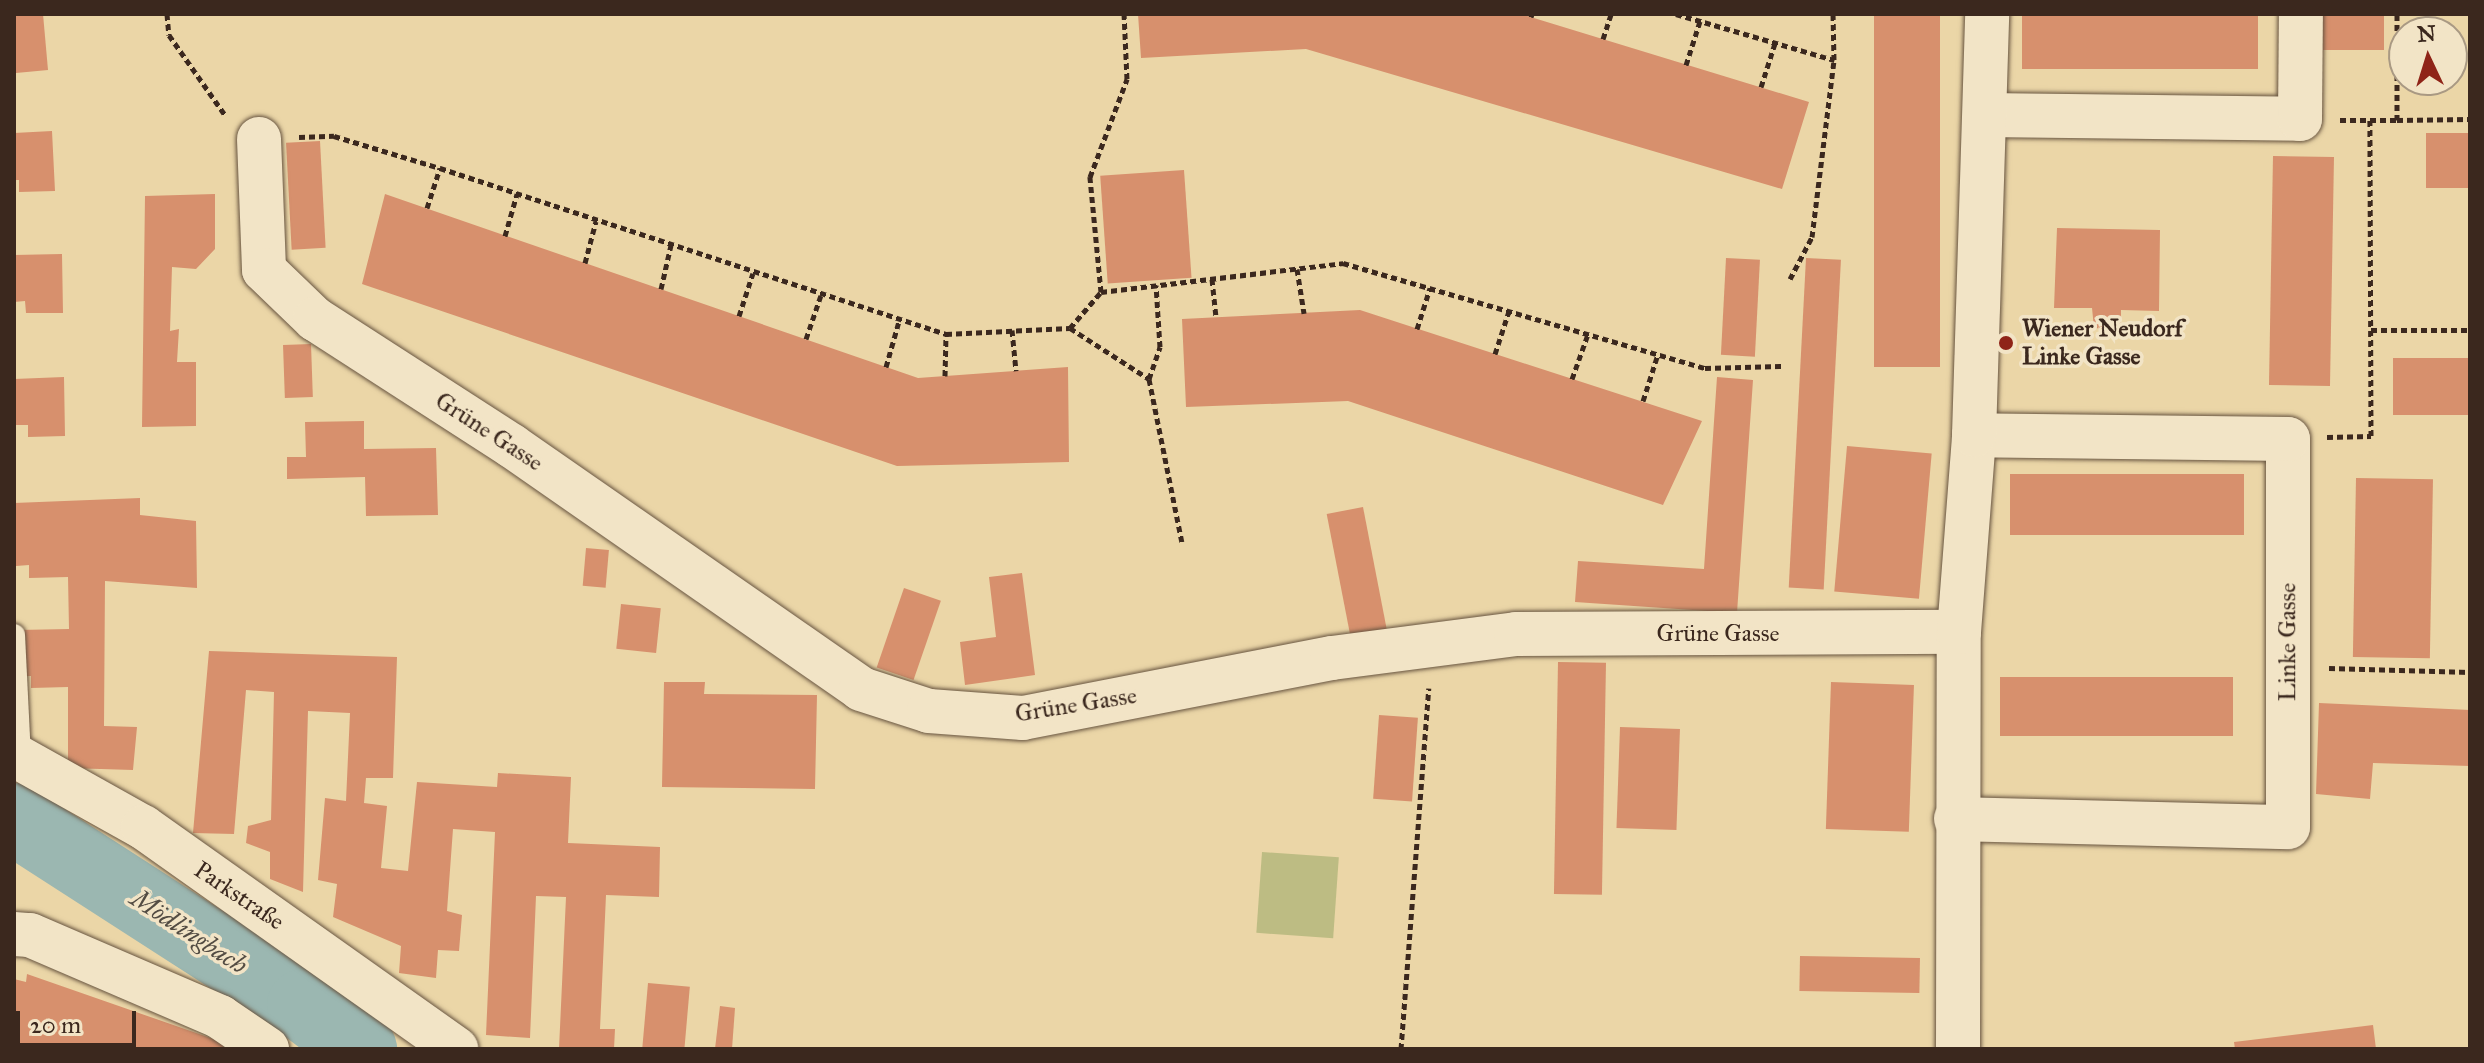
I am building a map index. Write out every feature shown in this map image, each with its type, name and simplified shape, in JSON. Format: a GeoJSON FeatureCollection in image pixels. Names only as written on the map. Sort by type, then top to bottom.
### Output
{"type":"FeatureCollection","features":[{"type":"Feature","properties":{"kind":"street"},"geometry":{"type":"LineString","coordinates":[[1958,1049],[1956,819],[1959,632],[1974,435],[1987,14]]}},
{"type":"Feature","properties":{"kind":"street"},"geometry":{"type":"LineString","coordinates":[[1985,115],[2300,119],[2301,14]]}},
{"type":"Feature","properties":{"kind":"street","name":"Grüne Gasse"},"geometry":{"type":"LineString","coordinates":[[259,139],[264,270],[315,319],[512,446],[861,689],[929,711],[1023,718],[1432,643],[1516,634],[1959,632]]}},
{"type":"Feature","properties":{"kind":"street"},"geometry":{"type":"LineString","coordinates":[[1974,435],[2288,439]]}},
{"type":"Feature","properties":{"kind":"street","name":"Linke Gasse"},"geometry":{"type":"LineString","coordinates":[[1956,819],[2288,827],[2288,439]]}},
{"type":"Feature","properties":{"kind":"street","name":"Parkstraße"},"geometry":{"type":"LineString","coordinates":[[17,757],[143,827],[456,1049]]}},
{"type":"Feature","properties":{"kind":"street"},"geometry":{"type":"LineString","coordinates":[[14,934],[30,935],[220,1017],[267,1049]]}},
{"type":"Feature","properties":{"kind":"lane"},"geometry":{"type":"LineString","coordinates":[[14,635],[17,757]]}},
{"type":"Feature","properties":{"kind":"path"},"geometry":{"type":"LineString","coordinates":[[167,14],[169,35],[243,139],[334,136],[946,334],[1070,328],[1149,379]]}},
{"type":"Feature","properties":{"kind":"path"},"geometry":{"type":"LineString","coordinates":[[1101,292],[1090,177],[1127,79],[1124,14]]}},
{"type":"Feature","properties":{"kind":"path"},"geometry":{"type":"LineString","coordinates":[[1603,39],[1611,14]]}},
{"type":"Feature","properties":{"kind":"path"},"geometry":{"type":"LineString","coordinates":[[1676,14],[1834,60]]}},
{"type":"Feature","properties":{"kind":"path"},"geometry":{"type":"LineString","coordinates":[[1790,279],[1812,237],[1834,60],[1833,14]]}},
{"type":"Feature","properties":{"kind":"path"},"geometry":{"type":"LineString","coordinates":[[2397,14],[2397,120]]}},
{"type":"Feature","properties":{"kind":"path"},"geometry":{"type":"LineString","coordinates":[[1686,65],[1700,21]]}},
{"type":"Feature","properties":{"kind":"path"},"geometry":{"type":"LineString","coordinates":[[1761,87],[1775,42]]}},
{"type":"Feature","properties":{"kind":"path"},"geometry":{"type":"LineString","coordinates":[[2300,119],[2470,119]]}},
{"type":"Feature","properties":{"kind":"path"},"geometry":{"type":"LineString","coordinates":[[2288,439],[2371,436],[2370,120]]}},
{"type":"Feature","properties":{"kind":"path"},"geometry":{"type":"LineString","coordinates":[[427,208],[440,168]]}},
{"type":"Feature","properties":{"kind":"path"},"geometry":{"type":"LineString","coordinates":[[505,236],[517,194]]}},
{"type":"Feature","properties":{"kind":"path"},"geometry":{"type":"LineString","coordinates":[[585,263],[596,221]]}},
{"type":"Feature","properties":{"kind":"path"},"geometry":{"type":"LineString","coordinates":[[661,289],[671,245]]}},
{"type":"Feature","properties":{"kind":"path"},"geometry":{"type":"LineString","coordinates":[[1070,328],[1101,292],[1343,263],[1705,368],[1783,366]]}},
{"type":"Feature","properties":{"kind":"path"},"geometry":{"type":"LineString","coordinates":[[1297,269],[1304,313]]}},
{"type":"Feature","properties":{"kind":"path"},"geometry":{"type":"LineString","coordinates":[[739,316],[753,273]]}},
{"type":"Feature","properties":{"kind":"path"},"geometry":{"type":"LineString","coordinates":[[1212,279],[1216,317]]}},
{"type":"Feature","properties":{"kind":"path"},"geometry":{"type":"LineString","coordinates":[[1156,285],[1160,347],[1149,379],[1182,542]]}},
{"type":"Feature","properties":{"kind":"path"},"geometry":{"type":"LineString","coordinates":[[1417,329],[1430,288]]}},
{"type":"Feature","properties":{"kind":"path"},"geometry":{"type":"LineString","coordinates":[[806,339],[821,295]]}},
{"type":"Feature","properties":{"kind":"path"},"geometry":{"type":"LineString","coordinates":[[1495,354],[1509,311]]}},
{"type":"Feature","properties":{"kind":"path"},"geometry":{"type":"LineString","coordinates":[[886,367],[900,321]]}},
{"type":"Feature","properties":{"kind":"path"},"geometry":{"type":"LineString","coordinates":[[1012,330],[1016,371]]}},
{"type":"Feature","properties":{"kind":"path"},"geometry":{"type":"LineString","coordinates":[[2371,330],[2470,330]]}},
{"type":"Feature","properties":{"kind":"path"},"geometry":{"type":"LineString","coordinates":[[945,376],[946,334]]}},
{"type":"Feature","properties":{"kind":"path"},"geometry":{"type":"LineString","coordinates":[[1572,379],[1588,334]]}},
{"type":"Feature","properties":{"kind":"path"},"geometry":{"type":"LineString","coordinates":[[1643,401],[1658,354]]}},
{"type":"Feature","properties":{"kind":"path"},"geometry":{"type":"LineString","coordinates":[[1401,1049],[1432,643]]}},
{"type":"Feature","properties":{"kind":"path"},"geometry":{"type":"LineString","coordinates":[[2288,667],[2470,672]]}},
{"type":"Feature","properties":{"kind":"shaded area"},"geometry":{"type":"Polygon","coordinates":[[[1262,852],[1339,857],[1333,938],[1256,933],[1262,852]]]}},
{"type":"Feature","properties":{"kind":"building"},"geometry":{"type":"Polygon","coordinates":[[[14,14],[43,14],[48,70],[16,73],[14,14]]]}},
{"type":"Feature","properties":{"kind":"building"},"geometry":{"type":"Polygon","coordinates":[[[1138,14],[1521,14],[1809,102],[1782,189],[1306,49],[1141,58],[1138,14]]]}},
{"type":"Feature","properties":{"kind":"building"},"geometry":{"type":"Polygon","coordinates":[[[1874,14],[1940,14],[1940,367],[1874,367],[1874,14]]]}},
{"type":"Feature","properties":{"kind":"building"},"geometry":{"type":"Polygon","coordinates":[[[2022,14],[2258,14],[2258,69],[2022,69],[2022,14]]]}},
{"type":"Feature","properties":{"kind":"building"},"geometry":{"type":"Polygon","coordinates":[[[2322,14],[2384,14],[2384,50],[2322,50],[2322,14]]]}},
{"type":"Feature","properties":{"kind":"building"},"geometry":{"type":"Polygon","coordinates":[[[52,131],[55,191],[19,192],[19,180],[14,180],[14,133],[52,131]]]}},
{"type":"Feature","properties":{"kind":"building"},"geometry":{"type":"Polygon","coordinates":[[[2426,133],[2470,133],[2470,188],[2426,188],[2426,133]]]}},
{"type":"Feature","properties":{"kind":"building"},"geometry":{"type":"Polygon","coordinates":[[[320,141],[326,248],[292,250],[286,143],[320,141]]]}},
{"type":"Feature","properties":{"kind":"building"},"geometry":{"type":"Polygon","coordinates":[[[2273,156],[2334,157],[2330,386],[2269,385],[2273,156]]]}},
{"type":"Feature","properties":{"kind":"building"},"geometry":{"type":"Polygon","coordinates":[[[1184,170],[1192,278],[1108,284],[1100,176],[1184,170]]]}},
{"type":"Feature","properties":{"kind":"building"},"geometry":{"type":"Polygon","coordinates":[[[215,194],[215,249],[196,269],[172,267],[170,331],[179,329],[177,362],[196,362],[196,426],[142,427],[145,196],[215,194]]]}},
{"type":"Feature","properties":{"kind":"building"},"geometry":{"type":"Polygon","coordinates":[[[385,194],[918,378],[1068,367],[1069,462],[897,466],[362,284],[385,194]]]}},
{"type":"Feature","properties":{"kind":"building"},"geometry":{"type":"Polygon","coordinates":[[[2057,228],[2160,230],[2159,311],[2121,310],[2121,330],[2094,328],[2092,308],[2054,308],[2057,228]]]}},
{"type":"Feature","properties":{"kind":"building"},"geometry":{"type":"Polygon","coordinates":[[[62,254],[63,313],[26,313],[25,301],[14,302],[14,255],[62,254]]]}},
{"type":"Feature","properties":{"kind":"building"},"geometry":{"type":"Polygon","coordinates":[[[1726,258],[1760,260],[1755,357],[1721,355],[1726,258]]]}},
{"type":"Feature","properties":{"kind":"building"},"geometry":{"type":"Polygon","coordinates":[[[1806,258],[1841,260],[1824,589],[1789,588],[1806,258]]]}},
{"type":"Feature","properties":{"kind":"building"},"geometry":{"type":"Polygon","coordinates":[[[1360,310],[1702,421],[1663,505],[1348,401],[1186,407],[1182,319],[1360,310]]]}},
{"type":"Feature","properties":{"kind":"building"},"geometry":{"type":"Polygon","coordinates":[[[311,344],[313,397],[285,398],[283,345],[311,344]]]}},
{"type":"Feature","properties":{"kind":"building"},"geometry":{"type":"Polygon","coordinates":[[[2393,358],[2470,358],[2470,415],[2393,415],[2393,358]]]}},
{"type":"Feature","properties":{"kind":"building"},"geometry":{"type":"Polygon","coordinates":[[[64,377],[65,436],[28,437],[28,425],[16,425],[14,379],[64,377]]]}},
{"type":"Feature","properties":{"kind":"building"},"geometry":{"type":"Polygon","coordinates":[[[1717,377],[1753,380],[1737,613],[1575,602],[1578,561],[1704,569],[1717,377]]]}},
{"type":"Feature","properties":{"kind":"building"},"geometry":{"type":"Polygon","coordinates":[[[364,421],[364,449],[436,448],[438,515],[366,516],[365,477],[287,479],[287,457],[306,457],[305,422],[364,421]]]}},
{"type":"Feature","properties":{"kind":"building"},"geometry":{"type":"Polygon","coordinates":[[[1847,446],[1932,453],[1919,599],[1834,591],[1847,446]]]}},
{"type":"Feature","properties":{"kind":"building"},"geometry":{"type":"Polygon","coordinates":[[[2010,474],[2244,474],[2244,535],[2010,535],[2010,474]]]}},
{"type":"Feature","properties":{"kind":"building"},"geometry":{"type":"Polygon","coordinates":[[[2356,478],[2433,479],[2430,658],[2353,657],[2356,478]]]}},
{"type":"Feature","properties":{"kind":"building"},"geometry":{"type":"Polygon","coordinates":[[[140,498],[140,515],[196,521],[197,588],[105,581],[104,726],[137,727],[133,770],[68,768],[68,687],[31,688],[31,676],[19,676],[18,630],[69,629],[68,577],[29,578],[29,565],[16,566],[14,503],[140,498]]]}},
{"type":"Feature","properties":{"kind":"building"},"geometry":{"type":"Polygon","coordinates":[[[1363,507],[1388,634],[1351,641],[1327,514],[1363,507]]]}},
{"type":"Feature","properties":{"kind":"building"},"geometry":{"type":"Polygon","coordinates":[[[586,548],[609,550],[606,588],[583,586],[586,548]]]}},
{"type":"Feature","properties":{"kind":"building"},"geometry":{"type":"Polygon","coordinates":[[[1022,573],[1035,675],[965,685],[960,642],[996,637],[989,577],[1022,573]]]}},
{"type":"Feature","properties":{"kind":"building"},"geometry":{"type":"Polygon","coordinates":[[[904,588],[941,601],[914,680],[877,667],[904,588]]]}},
{"type":"Feature","properties":{"kind":"building"},"geometry":{"type":"Polygon","coordinates":[[[621,604],[661,608],[656,653],[616,649],[621,604]]]}},
{"type":"Feature","properties":{"kind":"building"},"geometry":{"type":"Polygon","coordinates":[[[209,651],[397,657],[393,778],[366,778],[364,803],[387,806],[381,868],[408,871],[417,782],[497,787],[498,773],[571,777],[568,843],[660,847],[659,897],[606,895],[600,1029],[615,1029],[614,1049],[559,1049],[566,897],[536,896],[530,1038],[486,1035],[495,832],[453,829],[447,911],[462,915],[459,951],[438,950],[436,978],[399,973],[401,946],[333,917],[337,884],[318,880],[325,798],[346,801],[350,713],[308,711],[303,892],[270,879],[270,852],[246,843],[248,826],[271,820],[274,692],[246,690],[234,834],[193,833],[209,651]]]}},
{"type":"Feature","properties":{"kind":"building"},"geometry":{"type":"Polygon","coordinates":[[[1558,662],[1606,663],[1602,895],[1554,894],[1558,662]]]}},
{"type":"Feature","properties":{"kind":"building"},"geometry":{"type":"Polygon","coordinates":[[[2000,677],[2233,677],[2233,736],[2000,736],[2000,677]]]}},
{"type":"Feature","properties":{"kind":"building"},"geometry":{"type":"Polygon","coordinates":[[[664,682],[705,682],[704,694],[817,695],[815,789],[662,787],[664,682]]]}},
{"type":"Feature","properties":{"kind":"building"},"geometry":{"type":"Polygon","coordinates":[[[1831,682],[1914,685],[1909,832],[1826,829],[1831,682]]]}},
{"type":"Feature","properties":{"kind":"building"},"geometry":{"type":"Polygon","coordinates":[[[2319,703],[2470,710],[2470,766],[2373,763],[2370,799],[2316,794],[2319,703]]]}},
{"type":"Feature","properties":{"kind":"building"},"geometry":{"type":"Polygon","coordinates":[[[1379,715],[1418,718],[1412,802],[1373,799],[1379,715]]]}},
{"type":"Feature","properties":{"kind":"building"},"geometry":{"type":"Polygon","coordinates":[[[1620,727],[1680,729],[1676,830],[1616,828],[1620,727]]]}},
{"type":"Feature","properties":{"kind":"building"},"geometry":{"type":"Polygon","coordinates":[[[1800,956],[1920,958],[1919,993],[1799,991],[1800,956]]]}},
{"type":"Feature","properties":{"kind":"building"},"geometry":{"type":"Polygon","coordinates":[[[27,974],[225,1043],[222,1049],[18,1049],[14,979],[26,982],[27,974]]]}},
{"type":"Feature","properties":{"kind":"building"},"geometry":{"type":"Polygon","coordinates":[[[648,983],[690,987],[684,1049],[642,1049],[648,983]]]}},
{"type":"Feature","properties":{"kind":"building"},"geometry":{"type":"Polygon","coordinates":[[[720,1006],[735,1008],[732,1049],[715,1049],[720,1006]]]}},
{"type":"Feature","properties":{"kind":"building"},"geometry":{"type":"Polygon","coordinates":[[[2373,1025],[2376,1049],[2235,1049],[2234,1042],[2373,1025]]]}},
{"type":"Feature","properties":{"kind":"waterway","name":"Mödlingbach"},"geometry":{"type":"LineString","coordinates":[[14,819],[303,1005],[361,1049]]}},
{"type":"Feature","properties":{"kind":"place","name":"Wiener Neudorf Linke Gasse"},"geometry":{"type":"Point","coordinates":[2006,343]}}]}
